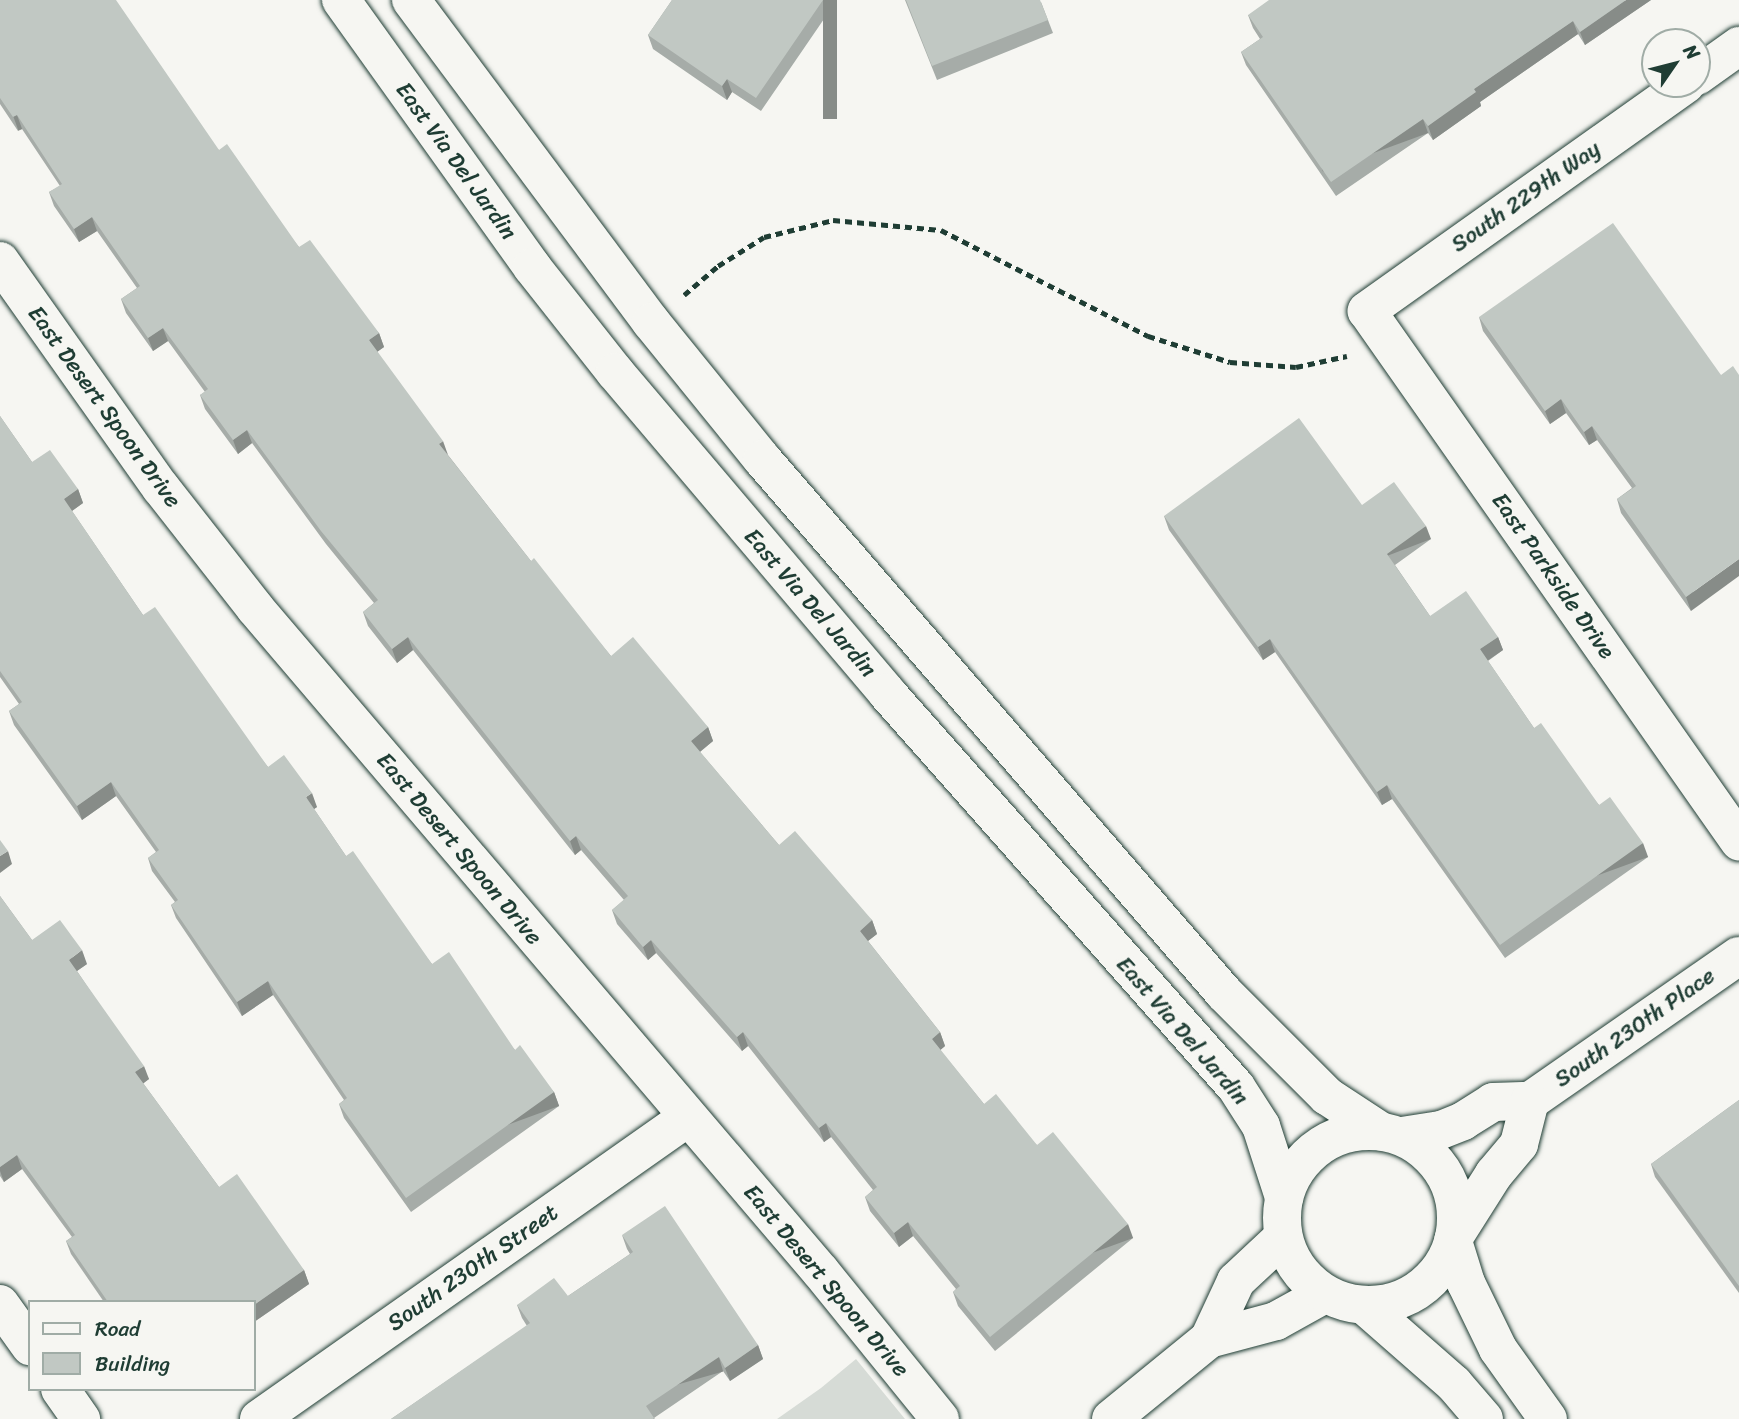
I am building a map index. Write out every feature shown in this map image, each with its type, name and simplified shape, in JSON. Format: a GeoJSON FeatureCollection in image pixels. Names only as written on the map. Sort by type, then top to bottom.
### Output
{"type":"FeatureCollection","features":[{"type":"Feature","properties":{"kind":"street","name":"East Via Del Jardin"},"geometry":{"type":"LineString","coordinates":[[341,0],[532,267],[615,372],[914,724],[1236,1087],[1261,1126],[1283,1197]]}},
{"type":"Feature","properties":{"kind":"street"},"geometry":{"type":"LineString","coordinates":[[411,0],[651,322],[762,459],[1224,993],[1327,1096],[1391,1134],[1423,1149],[1440,1167],[1451,1188],[1456,1213],[1454,1239],[1444,1262],[1420,1288],[1389,1303],[1365,1306],[1325,1294],[1306,1278],[1291,1259],[1283,1237],[1283,1197],[1293,1173],[1309,1153],[1330,1139],[1355,1131],[1391,1134]]}},
{"type":"Feature","properties":{"kind":"street"},"geometry":{"type":"LineString","coordinates":[[1711,66],[1739,46]]}},
{"type":"Feature","properties":{"kind":"street","name":"South 229th Way"},"geometry":{"type":"LineString","coordinates":[[1367,311],[1666,98]]}},
{"type":"Feature","properties":{"kind":"street","name":"East Desert Spoon Drive"},"geometry":{"type":"LineString","coordinates":[[0,261],[161,488],[255,608],[821,1272],[940,1419]]}},
{"type":"Feature","properties":{"kind":"street","name":"East Parkside Drive"},"geometry":{"type":"LineString","coordinates":[[1367,311],[1739,841]]}},
{"type":"Feature","properties":{"kind":"street","name":"South 230th Place"},"geometry":{"type":"LineString","coordinates":[[1391,1134],[1441,1130],[1463,1121],[1493,1102],[1530,1101],[1739,956]]}},
{"type":"Feature","properties":{"kind":"street","name":"South 230th Place"},"geometry":{"type":"LineString","coordinates":[[1454,1239],[1494,1174],[1520,1144],[1530,1101]]}},
{"type":"Feature","properties":{"kind":"street","name":"South 230th Street"},"geometry":{"type":"LineString","coordinates":[[259,1419],[687,1118]]}},
{"type":"Feature","properties":{"kind":"street"},"geometry":{"type":"LineString","coordinates":[[1209,1339],[1236,1281],[1283,1237]]}},
{"type":"Feature","properties":{"kind":"street"},"geometry":{"type":"LineString","coordinates":[[1454,1239],[1466,1283],[1498,1349],[1548,1419]]}},
{"type":"Feature","properties":{"kind":"street"},"geometry":{"type":"LineString","coordinates":[[1111,1419],[1209,1339],[1276,1321],[1325,1294]]}},
{"type":"Feature","properties":{"kind":"street"},"geometry":{"type":"LineString","coordinates":[[0,1304],[28,1343]]}},
{"type":"Feature","properties":{"kind":"street"},"geometry":{"type":"LineString","coordinates":[[1365,1306],[1454,1384],[1484,1419]]}},
{"type":"Feature","properties":{"kind":"street"},"geometry":{"type":"LineString","coordinates":[[61,1391],[81,1419]]}},
{"type":"Feature","properties":{"kind":"path"},"geometry":{"type":"LineString","coordinates":[[651,322],[718,266],[764,237],[833,220],[941,230],[1149,336],[1230,362],[1296,367],[1333,360],[1388,342]]}},
{"type":"Feature","properties":{"kind":"shaded area"},"geometry":{"type":"Polygon","coordinates":[[[856,1359],[905,1419],[777,1419],[821,1388],[856,1359]]]}},
{"type":"Feature","properties":{"kind":"building"},"geometry":{"type":"Polygon","coordinates":[[[0,0],[116,0],[219,150],[227,144],[299,247],[310,240],[379,333],[369,340],[443,441],[439,444],[531,561],[534,558],[611,656],[633,637],[708,727],[691,741],[779,845],[795,831],[872,920],[860,931],[940,1032],[932,1039],[984,1104],[996,1094],[1037,1145],[1053,1132],[1128,1224],[990,1337],[953,1292],[960,1286],[908,1222],[894,1233],[865,1197],[877,1187],[826,1123],[819,1128],[743,1032],[737,1037],[651,940],[643,947],[612,910],[628,896],[576,836],[570,841],[408,637],[392,649],[363,612],[378,600],[321,531],[247,430],[233,440],[200,395],[208,389],[163,328],[148,338],[121,299],[140,286],[92,217],[74,229],[49,192],[62,184],[17,115],[13,117],[0,98],[0,0]]]}},
{"type":"Feature","properties":{"kind":"building"},"geometry":{"type":"Polygon","coordinates":[[[672,0],[823,0],[756,98],[727,79],[722,86],[648,35],[672,0]]]}},
{"type":"Feature","properties":{"kind":"building"},"geometry":{"type":"Polygon","coordinates":[[[906,0],[1040,0],[1048,20],[932,66],[906,0]]]}},
{"type":"Feature","properties":{"kind":"building"},"geometry":{"type":"Polygon","coordinates":[[[1269,0],[1626,0],[1580,32],[1573,21],[1474,89],[1476,92],[1428,126],[1423,119],[1331,182],[1241,52],[1263,37],[1248,15],[1269,0]]]}},
{"type":"Feature","properties":{"kind":"building"},"geometry":{"type":"Polygon","coordinates":[[[1613,223],[1721,375],[1733,366],[1739,375],[1739,559],[1686,597],[1617,499],[1636,486],[1592,426],[1584,432],[1561,399],[1545,411],[1479,317],[1613,223]]]}},
{"type":"Feature","properties":{"kind":"building"},"geometry":{"type":"Polygon","coordinates":[[[0,416],[32,462],[50,450],[78,489],[64,499],[143,615],[155,607],[268,767],[284,755],[312,793],[306,797],[346,856],[353,851],[432,964],[449,952],[515,1050],[520,1045],[554,1092],[406,1198],[339,1104],[347,1098],[268,981],[237,1002],[171,905],[178,900],[148,858],[159,850],[111,782],[77,806],[9,711],[22,702],[0,671],[0,416]]]}},
{"type":"Feature","properties":{"kind":"building"},"geometry":{"type":"Polygon","coordinates":[[[1299,418],[1362,505],[1394,482],[1426,526],[1387,554],[1430,616],[1466,591],[1498,637],[1480,649],[1534,728],[1541,723],[1599,805],[1610,797],[1643,843],[1500,945],[1387,785],[1377,792],[1270,639],[1258,647],[1164,516],[1299,418]]]}},
{"type":"Feature","properties":{"kind":"building"},"geometry":{"type":"Polygon","coordinates":[[[0,840],[8,851],[0,856],[0,840]]]}},
{"type":"Feature","properties":{"kind":"building"},"geometry":{"type":"Polygon","coordinates":[[[0,896],[32,940],[60,920],[82,950],[69,960],[144,1066],[135,1072],[219,1187],[237,1174],[304,1270],[256,1304],[256,1300],[107,1300],[66,1241],[75,1235],[17,1155],[0,1167],[0,896]]]}},
{"type":"Feature","properties":{"kind":"building"},"geometry":{"type":"Polygon","coordinates":[[[1739,1100],[1739,1286],[1651,1164],[1739,1100]]]}},
{"type":"Feature","properties":{"kind":"building"},"geometry":{"type":"Polygon","coordinates":[[[665,1206],[758,1345],[725,1368],[719,1357],[646,1406],[653,1419],[391,1419],[530,1323],[517,1305],[554,1278],[568,1296],[633,1252],[622,1235],[665,1206]]]}}]}
